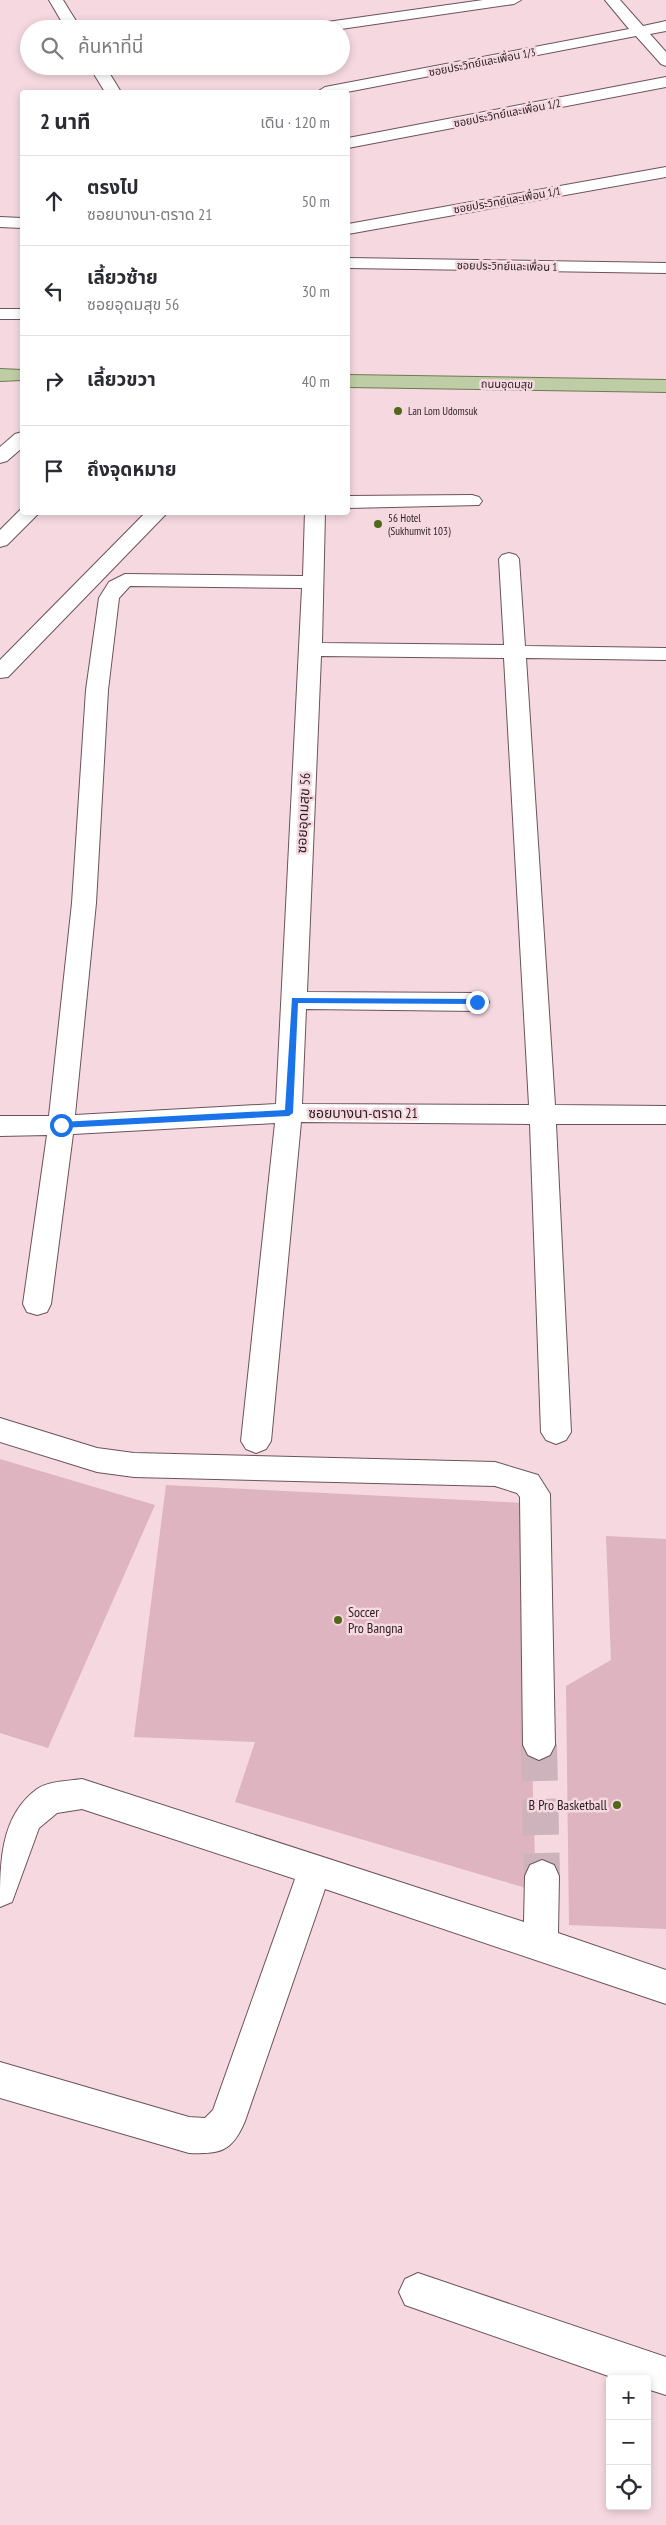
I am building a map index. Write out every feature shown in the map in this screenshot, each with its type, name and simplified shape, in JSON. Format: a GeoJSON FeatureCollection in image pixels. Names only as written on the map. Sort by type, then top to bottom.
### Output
{"type":"FeatureCollection","features":[{"type":"Feature","properties":{"kind":"main road"},"geometry":{"type":"LineString","coordinates":[[0,375],[20,375]]}},
{"type":"Feature","properties":{"kind":"main road","name":"ถนนอุดมสุข"},"geometry":{"type":"LineString","coordinates":[[350,381],[666,386]]}},
{"type":"Feature","properties":{"kind":"street"},"geometry":{"type":"LineString","coordinates":[[57,0],[69,20]]}},
{"type":"Feature","properties":{"kind":"street"},"geometry":{"type":"LineString","coordinates":[[350,24],[514,0]]}},
{"type":"Feature","properties":{"kind":"street"},"geometry":{"type":"LineString","coordinates":[[612,0],[666,61]]}},
{"type":"Feature","properties":{"kind":"street","name":"ซอยประวิทย์และเพื่อน 1/3"},"geometry":{"type":"LineString","coordinates":[[334,90],[666,26]]}},
{"type":"Feature","properties":{"kind":"street"},"geometry":{"type":"LineString","coordinates":[[103,75],[112,90]]}},
{"type":"Feature","properties":{"kind":"street","name":"ซอยประวิทย์และเพื่อน 1/2"},"geometry":{"type":"LineString","coordinates":[[350,144],[666,82]]}},
{"type":"Feature","properties":{"kind":"street","name":"ซอยประวิทย์และเพื่อน 1/1"},"geometry":{"type":"LineString","coordinates":[[350,229],[666,172]]}},
{"type":"Feature","properties":{"kind":"street"},"geometry":{"type":"LineString","coordinates":[[0,222],[20,223]]}},
{"type":"Feature","properties":{"kind":"street","name":"ซอยประวิทย์และเพื่อน 1"},"geometry":{"type":"LineString","coordinates":[[350,263],[666,268]]}},
{"type":"Feature","properties":{"kind":"street"},"geometry":{"type":"LineString","coordinates":[[0,314],[20,314]]}},
{"type":"Feature","properties":{"kind":"street"},"geometry":{"type":"LineString","coordinates":[[0,457],[20,440]]}},
{"type":"Feature","properties":{"kind":"street"},"geometry":{"type":"LineString","coordinates":[[350,502],[472,501]]}},
{"type":"Feature","properties":{"kind":"street"},"geometry":{"type":"LineString","coordinates":[[0,541],[27,515]]}},
{"type":"Feature","properties":{"kind":"street"},"geometry":{"type":"LineString","coordinates":[[0,672],[155,515]]}},
{"type":"Feature","properties":{"kind":"street","name":"ซอยอุดมสุข 56"},"geometry":{"type":"LineString","coordinates":[[256,1441],[289,1113],[311,649],[315,515]]}},
{"type":"Feature","properties":{"kind":"street"},"geometry":{"type":"LineString","coordinates":[[509,559],[543,1114],[556,1432]]}},
{"type":"Feature","properties":{"kind":"street"},"geometry":{"type":"LineString","coordinates":[[37,1304],[61,1125],[84,903],[97,690],[109,598],[116,586],[125,580],[312,582]]}},
{"type":"Feature","properties":{"kind":"street"},"geometry":{"type":"LineString","coordinates":[[311,649],[666,654]]}},
{"type":"Feature","properties":{"kind":"street"},"geometry":{"type":"LineString","coordinates":[[294,1000],[477,1002]]}},
{"type":"Feature","properties":{"kind":"street","name":"ซอยบางนา-ตราด 21"},"geometry":{"type":"LineString","coordinates":[[0,1126],[61,1125],[289,1113],[666,1115]]}},
{"type":"Feature","properties":{"kind":"street"},"geometry":{"type":"LineString","coordinates":[[0,1430],[97,1460],[134,1465],[495,1474],[527,1484],[535,1494],[539,1745]]}},
{"type":"Feature","properties":{"kind":"street"},"geometry":{"type":"LineString","coordinates":[[0,1891],[26,1819],[49,1799],[82,1794],[541,1943],[666,1987]]}},
{"type":"Feature","properties":{"kind":"street"},"geometry":{"type":"LineString","coordinates":[[0,2080],[189,2135],[213,2136],[227,2121],[315,1870]]}},
{"type":"Feature","properties":{"kind":"street"},"geometry":{"type":"LineString","coordinates":[[541,1943],[542,1876]]}},
{"type":"Feature","properties":{"kind":"street"},"geometry":{"type":"LineString","coordinates":[[418,2292],[666,2376]]}},
{"type":"Feature","properties":{"kind":"shaded area"},"geometry":{"type":"Polygon","coordinates":[[[0,1459],[155,1505],[48,1748],[0,1733],[0,1459]]]}},
{"type":"Feature","properties":{"kind":"shaded area","name":"Soccer Pro Bangna"},"geometry":{"type":"Polygon","coordinates":[[[166,1485],[524,1503],[536,1891],[235,1802],[255,1742],[134,1737],[166,1485]]]}},
{"type":"Feature","properties":{"kind":"shaded area","name":"B Pro Basketball"},"geometry":{"type":"Polygon","coordinates":[[[606,1536],[666,1539],[666,1929],[569,1925],[566,1686],[611,1660],[606,1536]]]}},
{"type":"Feature","properties":{"kind":"tunnel"},"geometry":{"type":"LineString","coordinates":[[539,1745],[542,1876]]}},
{"type":"Feature","properties":{"kind":"place","name":"Lan Lom Udomsuk"},"geometry":{"type":"Point","coordinates":[398,411]}},
{"type":"Feature","properties":{"kind":"place","name":"56 Hotel (Sukhumvit 103)"},"geometry":{"type":"Point","coordinates":[378,524]}},
{"type":"Feature","properties":{"kind":"place","name":"Soccer Pro Bangna"},"geometry":{"type":"Point","coordinates":[338,1620]}},
{"type":"Feature","properties":{"kind":"place","name":"B Pro Basketball"},"geometry":{"type":"Point","coordinates":[617,1805]}},
{"type":"Feature","properties":{"kind":"route"},"geometry":{"type":"LineString","coordinates":[[61,1125],[289,1113],[294,1000],[477,1002]]}}]}
